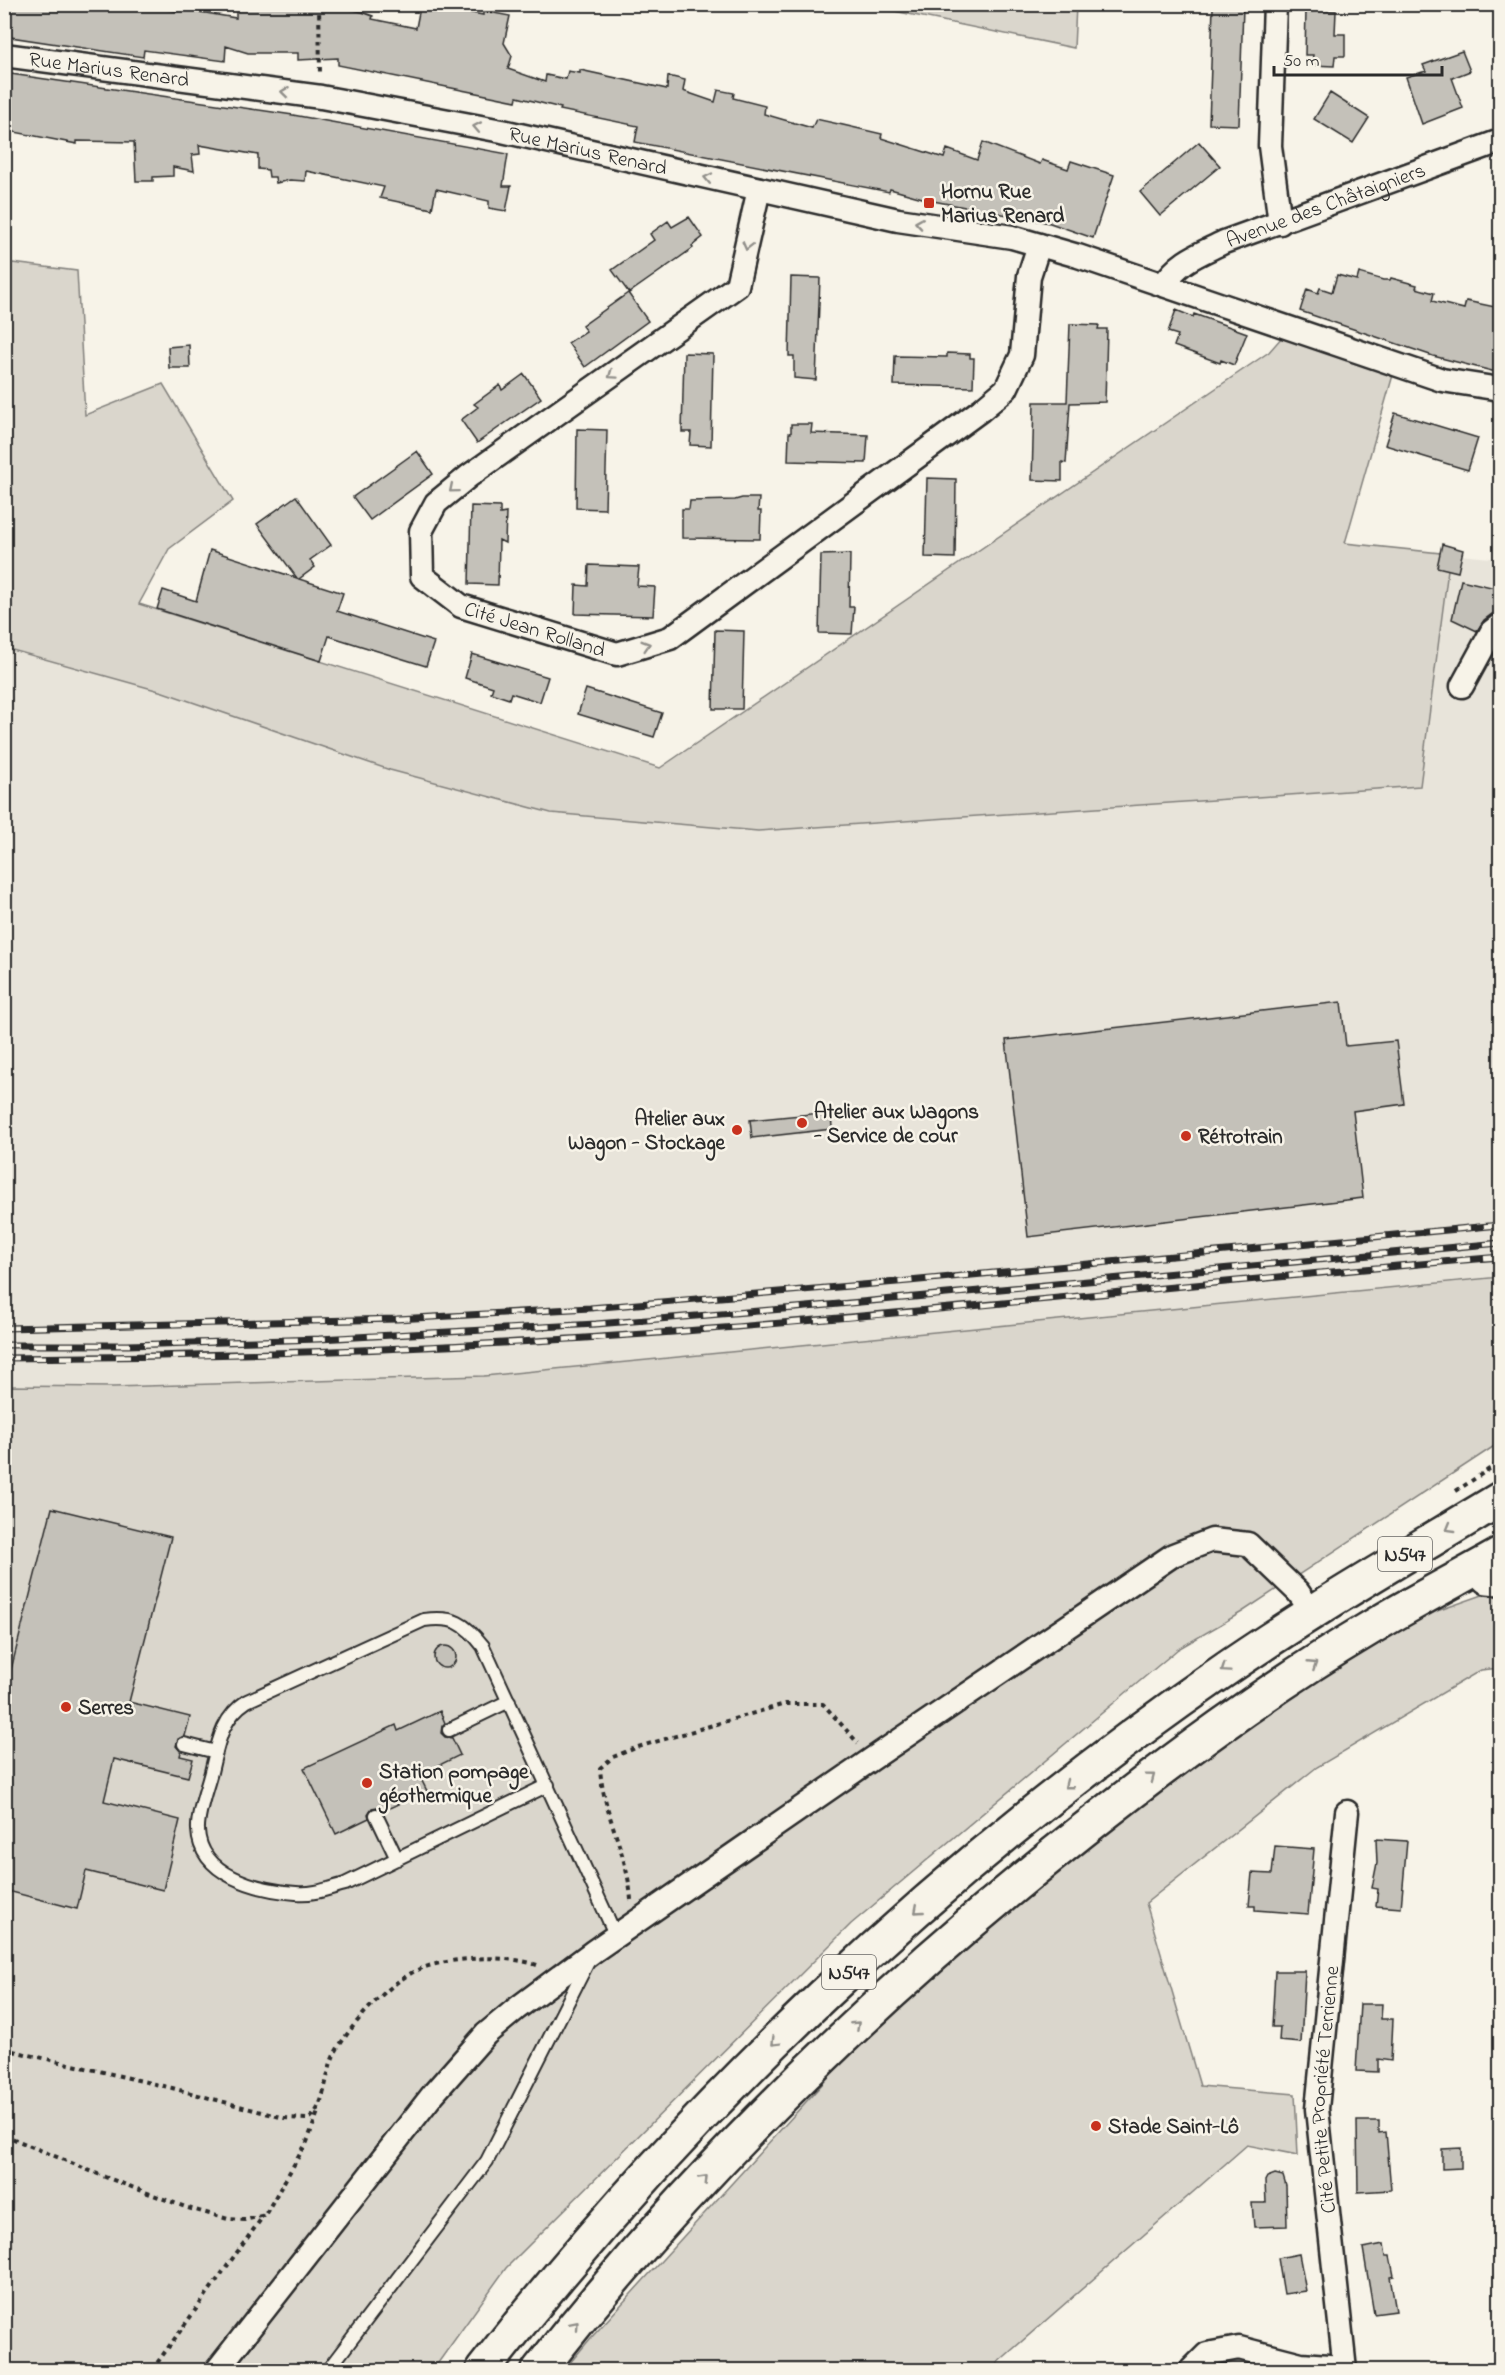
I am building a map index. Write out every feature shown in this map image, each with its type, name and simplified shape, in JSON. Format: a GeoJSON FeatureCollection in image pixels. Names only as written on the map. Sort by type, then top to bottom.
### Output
{"type":"FeatureCollection","features":[{"type":"Feature","properties":{"kind":"main road","name":"N547"},"geometry":{"type":"LineString","coordinates":[[483,2370],[528,2312],[701,2117],[800,2017],[961,1872],[1115,1749],[1212,1678],[1312,1612],[1500,1499]]}},
{"type":"Feature","properties":{"kind":"main road","name":"N547"},"geometry":{"type":"LineString","coordinates":[[539,2370],[676,2208],[783,2096],[932,1954],[1032,1871],[1217,1728],[1366,1630],[1428,1595],[1497,1571]]}},
{"type":"Feature","properties":{"kind":"street"},"geometry":{"type":"LineString","coordinates":[[1275,4],[1270,146],[1280,223]]}},
{"type":"Feature","properties":{"kind":"street","name":"Rue Marius Renard"},"geometry":{"type":"LineString","coordinates":[[4,55],[321,97],[502,131],[898,220],[1012,237],[1078,256],[1442,380],[1500,390]]}},
{"type":"Feature","properties":{"kind":"street","name":"Avenue des Châtaigniers"},"geometry":{"type":"LineString","coordinates":[[1163,285],[1174,269],[1224,242],[1500,141]]}},
{"type":"Feature","properties":{"kind":"street","name":"Cité Jean Rolland"},"geometry":{"type":"LineString","coordinates":[[759,189],[737,286],[469,476],[436,503],[421,531],[422,576],[461,606],[617,654],[670,638],[981,410],[1006,389],[1022,355],[1029,276],[1039,245]]}},
{"type":"Feature","properties":{"kind":"street"},"geometry":{"type":"LineString","coordinates":[[1462,686],[1492,631],[1500,625]]}},
{"type":"Feature","properties":{"kind":"street"},"geometry":{"type":"LineString","coordinates":[[217,2370],[434,2093],[486,2034],[594,1952],[872,1759],[1173,1555],[1212,1540],[1248,1544],[1298,1592],[1312,1612]]}},
{"type":"Feature","properties":{"kind":"street","name":"Cité Petite Propriété Terrienne"},"geometry":{"type":"LineString","coordinates":[[1191,2370],[1207,2354],[1239,2348],[1301,2364],[1344,2369],[1317,2109],[1347,1812]]}},
{"type":"Feature","properties":{"kind":"lane"},"geometry":{"type":"LineString","coordinates":[[548,1785],[345,1884],[298,1894],[244,1883],[225,1873],[210,1861],[201,1846],[198,1828],[221,1731],[236,1709],[247,1701],[424,1620],[439,1618],[456,1621],[470,1630],[483,1646],[548,1785],[625,1930]]}},
{"type":"Feature","properties":{"kind":"lane"},"geometry":{"type":"LineString","coordinates":[[449,1730],[509,1701]]}},
{"type":"Feature","properties":{"kind":"lane"},"geometry":{"type":"LineString","coordinates":[[184,1744],[216,1752]]}},
{"type":"Feature","properties":{"kind":"lane"},"geometry":{"type":"LineString","coordinates":[[376,1815],[397,1859]]}},
{"type":"Feature","properties":{"kind":"lane"},"geometry":{"type":"LineString","coordinates":[[328,2370],[487,2161],[594,1952]]}},
{"type":"Feature","properties":{"kind":"path"},"geometry":{"type":"LineString","coordinates":[[319,4],[321,97]]}},
{"type":"Feature","properties":{"kind":"path"},"geometry":{"type":"LineString","coordinates":[[625,1930],[630,1880],[601,1790],[600,1768],[613,1757],[638,1747],[785,1704],[824,1704],[872,1759]]}},
{"type":"Feature","properties":{"kind":"path"},"geometry":{"type":"LineString","coordinates":[[152,2370],[265,2215],[307,2142],[335,2053],[380,1997],[416,1971],[456,1960],[501,1958],[526,1961],[564,1974]]}},
{"type":"Feature","properties":{"kind":"path"},"geometry":{"type":"LineString","coordinates":[[4,2049],[172,2088],[284,2118],[309,2119],[318,2112]]}},
{"type":"Feature","properties":{"kind":"path"},"geometry":{"type":"LineString","coordinates":[[4,2135],[188,2208],[228,2219],[244,2220],[265,2215]]}},
{"type":"Feature","properties":{"kind":"path"},"geometry":{"type":"LineString","coordinates":[[1500,2285],[1500,2332]]}},
{"type":"Feature","properties":{"kind":"shaded area"},"geometry":{"type":"Polygon","coordinates":[[[865,5],[1076,5],[1074,48],[865,5]]]}},
{"type":"Feature","properties":{"kind":"shaded area"},"geometry":{"type":"Polygon","coordinates":[[[4,262],[77,271],[85,415],[163,384],[233,501],[169,549],[139,604],[660,768],[1269,352],[1282,337],[1393,375],[1345,543],[1450,554],[1420,786],[758,831],[551,813],[390,770],[163,692],[5,648],[4,262]]]}},
{"type":"Feature","properties":{"kind":"shaded area"},"geometry":{"type":"Polygon","coordinates":[[[1450,554],[1500,559],[1500,1277],[484,1376],[113,1387],[5,1386],[4,648],[163,692],[390,770],[551,813],[758,831],[1450,554]]]}},
{"type":"Feature","properties":{"kind":"shaded area"},"geometry":{"type":"Polygon","coordinates":[[[1500,1277],[1499,1443],[1242,1612],[1178,1649],[851,1924],[506,2268],[433,2370],[5,2370],[5,1386],[113,1387],[484,1376],[1500,1277]]]}},
{"type":"Feature","properties":{"kind":"shaded area"},"geometry":{"type":"Polygon","coordinates":[[[1494,1591],[1500,1593],[1500,1668],[1481,1670],[1317,1767],[1146,1903],[1200,2086],[1295,2094],[1298,2155],[1247,2145],[997,2363],[1002,2370],[564,2370],[886,2014],[1089,1842],[1258,1718],[1390,1635],[1437,1611],[1494,1591]]]}},
{"type":"Feature","properties":{"kind":"building"},"geometry":{"type":"Polygon","coordinates":[[[4,4],[139,4],[176,11],[176,4],[194,4],[193,11],[236,18],[236,6],[327,4],[362,12],[373,16],[372,19],[416,28],[420,7],[451,14],[452,9],[483,15],[483,11],[510,16],[504,43],[512,56],[508,69],[545,82],[546,75],[566,79],[568,71],[580,73],[580,70],[667,89],[668,76],[685,80],[683,91],[715,102],[718,90],[734,93],[733,98],[765,106],[764,114],[812,128],[816,119],[882,134],[881,138],[944,158],[947,149],[977,160],[983,142],[1040,164],[1042,160],[1068,169],[1071,161],[1114,175],[1093,238],[1050,223],[933,201],[890,189],[889,192],[635,142],[638,126],[560,110],[561,108],[517,97],[516,101],[338,65],[338,58],[298,60],[298,53],[248,53],[226,46],[225,61],[144,50],[143,57],[4,36],[4,4]]]}},
{"type":"Feature","properties":{"kind":"building"},"geometry":{"type":"Polygon","coordinates":[[[1213,7],[1243,7],[1239,125],[1209,124],[1213,7]]]}},
{"type":"Feature","properties":{"kind":"building"},"geometry":{"type":"Polygon","coordinates":[[[1306,10],[1336,11],[1335,34],[1345,34],[1345,56],[1335,56],[1334,66],[1312,65],[1313,55],[1305,55],[1306,10]]]}},
{"type":"Feature","properties":{"kind":"building"},"geometry":{"type":"Polygon","coordinates":[[[1462,51],[1470,71],[1452,78],[1463,108],[1422,124],[1406,77],[1426,71],[1423,65],[1462,51]]]}},
{"type":"Feature","properties":{"kind":"building"},"geometry":{"type":"Polygon","coordinates":[[[4,73],[293,115],[508,154],[503,186],[511,186],[506,211],[489,208],[489,201],[436,189],[432,209],[380,198],[384,187],[306,171],[305,181],[290,180],[276,183],[275,177],[269,177],[268,170],[258,169],[258,155],[199,145],[200,154],[192,155],[194,171],[173,167],[173,176],[153,177],[153,181],[136,181],[134,142],[77,141],[77,144],[4,130],[4,73]]]}},
{"type":"Feature","properties":{"kind":"building"},"geometry":{"type":"Polygon","coordinates":[[[1330,93],[1369,118],[1353,143],[1314,119],[1330,93]]]}},
{"type":"Feature","properties":{"kind":"building"},"geometry":{"type":"Polygon","coordinates":[[[1199,142],[1220,166],[1160,216],[1140,192],[1199,142]]]}},
{"type":"Feature","properties":{"kind":"building"},"geometry":{"type":"Polygon","coordinates":[[[689,217],[703,237],[692,246],[693,248],[629,293],[612,270],[654,240],[650,234],[668,221],[672,227],[689,217]]]}},
{"type":"Feature","properties":{"kind":"building"},"geometry":{"type":"Polygon","coordinates":[[[1359,273],[1383,280],[1391,278],[1417,285],[1416,288],[1434,293],[1432,301],[1464,309],[1466,301],[1500,308],[1500,373],[1433,356],[1300,311],[1307,289],[1318,293],[1320,288],[1332,292],[1337,275],[1357,280],[1359,273]]]}},
{"type":"Feature","properties":{"kind":"building"},"geometry":{"type":"Polygon","coordinates":[[[791,277],[820,278],[816,380],[794,378],[794,356],[789,356],[791,277]]]}},
{"type":"Feature","properties":{"kind":"building"},"geometry":{"type":"Polygon","coordinates":[[[628,293],[648,321],[585,367],[568,343],[586,331],[582,326],[628,293]]]}},
{"type":"Feature","properties":{"kind":"building"},"geometry":{"type":"Polygon","coordinates":[[[1176,310],[1247,333],[1234,365],[1221,360],[1220,363],[1174,346],[1178,335],[1168,332],[1176,310]]]}},
{"type":"Feature","properties":{"kind":"building"},"geometry":{"type":"Polygon","coordinates":[[[1070,324],[1099,325],[1098,329],[1107,329],[1105,402],[1070,403],[1066,463],[1062,462],[1062,481],[1032,480],[1034,402],[1067,402],[1070,324]]]}},
{"type":"Feature","properties":{"kind":"building"},"geometry":{"type":"Polygon","coordinates":[[[189,345],[190,368],[169,368],[168,347],[189,345]]]}},
{"type":"Feature","properties":{"kind":"building"},"geometry":{"type":"Polygon","coordinates":[[[684,353],[713,354],[711,446],[690,445],[691,432],[682,432],[684,353]]]}},
{"type":"Feature","properties":{"kind":"building"},"geometry":{"type":"Polygon","coordinates":[[[947,353],[970,354],[970,358],[974,358],[973,387],[894,385],[895,356],[947,357],[947,353]]]}},
{"type":"Feature","properties":{"kind":"building"},"geometry":{"type":"Polygon","coordinates":[[[524,374],[541,398],[477,443],[461,420],[478,407],[474,404],[500,385],[502,390],[524,374]]]}},
{"type":"Feature","properties":{"kind":"building"},"geometry":{"type":"Polygon","coordinates":[[[1395,413],[1478,438],[1468,470],[1385,445],[1395,413]]]}},
{"type":"Feature","properties":{"kind":"building"},"geometry":{"type":"Polygon","coordinates":[[[791,424],[812,424],[811,433],[868,435],[866,463],[788,461],[791,424]]]}},
{"type":"Feature","properties":{"kind":"building"},"geometry":{"type":"Polygon","coordinates":[[[577,429],[607,430],[605,509],[576,508],[577,429]]]}},
{"type":"Feature","properties":{"kind":"building"},"geometry":{"type":"Polygon","coordinates":[[[417,451],[433,474],[370,520],[353,497],[417,451]]]}},
{"type":"Feature","properties":{"kind":"building"},"geometry":{"type":"Polygon","coordinates":[[[927,478],[956,479],[955,558],[925,557],[927,478]]]}},
{"type":"Feature","properties":{"kind":"building"},"geometry":{"type":"Polygon","coordinates":[[[296,496],[331,545],[310,560],[315,567],[299,579],[343,593],[337,611],[434,642],[426,666],[329,636],[321,661],[157,609],[163,590],[196,601],[210,550],[297,578],[257,524],[296,496]]]}},
{"type":"Feature","properties":{"kind":"building"},"geometry":{"type":"Polygon","coordinates":[[[759,498],[760,539],[682,538],[682,509],[689,509],[690,501],[759,498]]]}},
{"type":"Feature","properties":{"kind":"building"},"geometry":{"type":"Polygon","coordinates":[[[471,506],[500,507],[500,514],[506,513],[505,543],[499,540],[498,585],[469,584],[471,506]]]}},
{"type":"Feature","properties":{"kind":"building"},"geometry":{"type":"Polygon","coordinates":[[[1442,544],[1463,550],[1458,572],[1437,567],[1442,544]]]}},
{"type":"Feature","properties":{"kind":"building"},"geometry":{"type":"Polygon","coordinates":[[[850,554],[849,607],[854,607],[852,634],[819,633],[821,555],[850,554]]]}},
{"type":"Feature","properties":{"kind":"building"},"geometry":{"type":"Polygon","coordinates":[[[589,565],[639,567],[637,586],[655,587],[653,616],[575,614],[576,585],[588,586],[589,565]]]}},
{"type":"Feature","properties":{"kind":"building"},"geometry":{"type":"Polygon","coordinates":[[[1461,580],[1500,589],[1500,612],[1484,620],[1477,631],[1452,619],[1461,580]]]}},
{"type":"Feature","properties":{"kind":"building"},"geometry":{"type":"Polygon","coordinates":[[[715,630],[744,631],[742,709],[713,709],[715,630]]]}},
{"type":"Feature","properties":{"kind":"building"},"geometry":{"type":"Polygon","coordinates":[[[472,654],[548,677],[540,702],[511,693],[509,699],[491,693],[493,687],[465,678],[472,654]]]}},
{"type":"Feature","properties":{"kind":"building"},"geometry":{"type":"Polygon","coordinates":[[[586,689],[662,713],[654,737],[578,714],[586,689]]]}},
{"type":"Feature","properties":{"kind":"building","name":"Rétrotrain"},"geometry":{"type":"Polygon","coordinates":[[[1341,1002],[1346,1046],[1396,1041],[1404,1104],[1353,1111],[1363,1198],[1028,1237],[1006,1040],[1341,1002]]]}},
{"type":"Feature","properties":{"kind":"building","name":"Atelier aux Wagons - Service de cour"},"geometry":{"type":"Polygon","coordinates":[[[831,1112],[832,1129],[752,1138],[750,1120],[831,1112]]]}},
{"type":"Feature","properties":{"kind":"building","name":"Serres"},"geometry":{"type":"Polygon","coordinates":[[[52,1508],[171,1537],[129,1702],[190,1717],[185,1736],[178,1739],[176,1746],[181,1752],[180,1756],[193,1759],[188,1777],[114,1759],[104,1801],[180,1820],[163,1890],[86,1871],[77,1909],[4,1890],[4,1697],[52,1508]]]}},
{"type":"Feature","properties":{"kind":"building"},"geometry":{"type":"Polygon","coordinates":[[[445,1646],[453,1649],[456,1657],[453,1665],[445,1668],[437,1665],[434,1657],[437,1649],[445,1646]]]}},
{"type":"Feature","properties":{"kind":"building","name":"Station pompage géothermique"},"geometry":{"type":"Polygon","coordinates":[[[440,1711],[445,1723],[441,1733],[445,1737],[452,1738],[460,1755],[419,1775],[427,1791],[383,1811],[377,1807],[372,1808],[368,1814],[369,1818],[336,1834],[304,1768],[396,1725],[398,1731],[440,1711]]]}},
{"type":"Feature","properties":{"kind":"building"},"geometry":{"type":"Polygon","coordinates":[[[1376,1839],[1407,1841],[1401,1908],[1376,1906],[1378,1889],[1372,1888],[1377,1863],[1376,1839]]]}},
{"type":"Feature","properties":{"kind":"building"},"geometry":{"type":"Polygon","coordinates":[[[1275,1846],[1314,1849],[1308,1914],[1255,1910],[1255,1906],[1249,1906],[1252,1873],[1272,1874],[1275,1846]]]}},
{"type":"Feature","properties":{"kind":"building"},"geometry":{"type":"Polygon","coordinates":[[[1275,1971],[1305,1971],[1301,2043],[1279,2041],[1280,2027],[1272,2027],[1275,1971]]]}},
{"type":"Feature","properties":{"kind":"building"},"geometry":{"type":"Polygon","coordinates":[[[1360,2004],[1382,2004],[1381,2019],[1393,2019],[1391,2061],[1378,2059],[1378,2072],[1356,2071],[1360,2004]]]}},
{"type":"Feature","properties":{"kind":"building"},"geometry":{"type":"Polygon","coordinates":[[[1357,2121],[1379,2121],[1379,2133],[1386,2132],[1391,2190],[1358,2192],[1357,2121]]]}},
{"type":"Feature","properties":{"kind":"building"},"geometry":{"type":"Polygon","coordinates":[[[1461,2148],[1461,2168],[1442,2169],[1442,2149],[1461,2148]]]}},
{"type":"Feature","properties":{"kind":"building"},"geometry":{"type":"Polygon","coordinates":[[[1275,2174],[1283,2176],[1286,2186],[1287,2226],[1254,2227],[1252,2203],[1266,2203],[1265,2181],[1267,2177],[1275,2174]]]}},
{"type":"Feature","properties":{"kind":"building"},"geometry":{"type":"Polygon","coordinates":[[[1384,2244],[1386,2256],[1390,2256],[1394,2276],[1390,2277],[1396,2311],[1374,2314],[1363,2248],[1384,2244]]]}},
{"type":"Feature","properties":{"kind":"building"},"geometry":{"type":"Polygon","coordinates":[[[1299,2254],[1306,2291],[1284,2294],[1278,2258],[1299,2254]]]}},
{"type":"Feature","properties":{"kind":"railway"},"geometry":{"type":"LineString","coordinates":[[4,1328],[397,1319],[590,1308],[909,1281],[1500,1225]]}},
{"type":"Feature","properties":{"kind":"railway"},"geometry":{"type":"LineString","coordinates":[[4,1345],[128,1345],[319,1339],[596,1324],[796,1308],[1500,1243]]}},
{"type":"Feature","properties":{"kind":"railway"},"geometry":{"type":"LineString","coordinates":[[4,1358],[325,1351],[645,1334],[1500,1257]]}},
{"type":"Feature","properties":{"kind":"place","name":"Hornu Rue Marius Renard"},"geometry":{"type":"Point","coordinates":[929,203]}},
{"type":"Feature","properties":{"kind":"place","name":"Atelier aux Wagons - Service de cour"},"geometry":{"type":"Point","coordinates":[802,1123]}},
{"type":"Feature","properties":{"kind":"place","name":"Atelier aux Wagon - Stockage"},"geometry":{"type":"Point","coordinates":[737,1130]}},
{"type":"Feature","properties":{"kind":"place","name":"Rétrotrain"},"geometry":{"type":"Point","coordinates":[1186,1136]}},
{"type":"Feature","properties":{"kind":"place","name":"Serres"},"geometry":{"type":"Point","coordinates":[66,1707]}},
{"type":"Feature","properties":{"kind":"place","name":"Station pompage géothermique"},"geometry":{"type":"Point","coordinates":[367,1783]}},
{"type":"Feature","properties":{"kind":"place","name":"Stade Saint-Lô"},"geometry":{"type":"Point","coordinates":[1096,2126]}}]}
